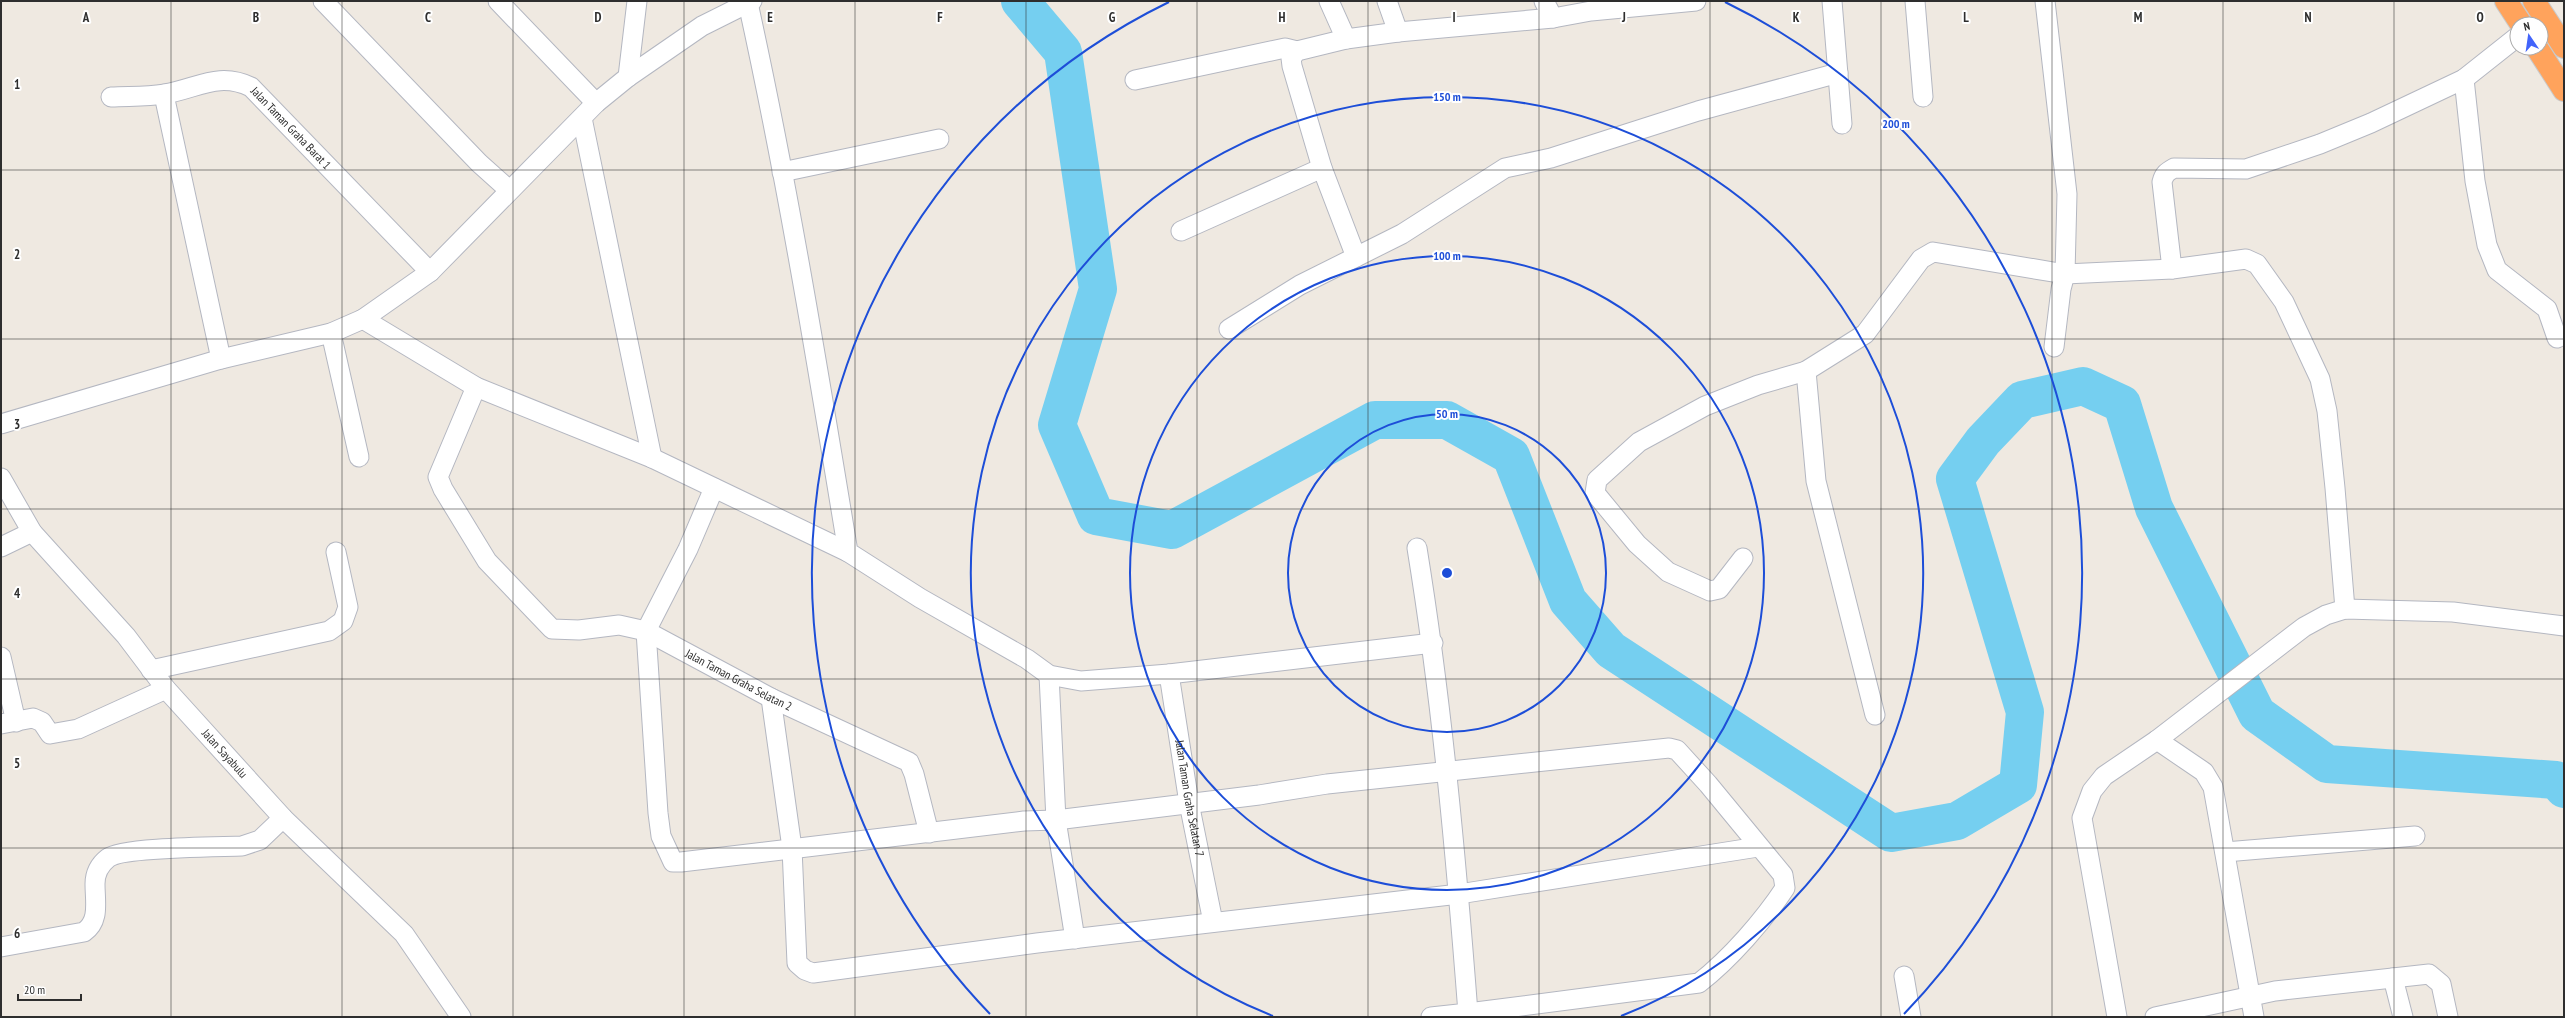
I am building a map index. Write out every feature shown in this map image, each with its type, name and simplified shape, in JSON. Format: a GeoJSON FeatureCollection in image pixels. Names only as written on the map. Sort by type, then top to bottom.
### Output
{"type":"FeatureCollection","features":[{"type":"Feature","properties":{"kind":"highway"},"geometry":{"type":"LineString","coordinates":[[2506,1],[2516,16]]}},
{"type":"Feature","properties":{"kind":"highway"},"geometry":{"type":"LineString","coordinates":[[2534,1],[2564,47]]}},
{"type":"Feature","properties":{"kind":"highway"},"geometry":{"type":"LineString","coordinates":[[2542,56],[2564,90]]}},
{"type":"Feature","properties":{"kind":"street"},"geometry":{"type":"LineString","coordinates":[[323,1],[479,163],[509,190]]}},
{"type":"Feature","properties":{"kind":"street"},"geometry":{"type":"LineString","coordinates":[[499,1],[596,103]]}},
{"type":"Feature","properties":{"kind":"street"},"geometry":{"type":"LineString","coordinates":[[628,77],[637,1]]}},
{"type":"Feature","properties":{"kind":"street"},"geometry":{"type":"LineString","coordinates":[[1329,1],[1346,39]]}},
{"type":"Feature","properties":{"kind":"street"},"geometry":{"type":"LineString","coordinates":[[1387,1],[1398,32]]}},
{"type":"Feature","properties":{"kind":"street"},"geometry":{"type":"LineString","coordinates":[[1544,1],[1552,18]]}},
{"type":"Feature","properties":{"kind":"street"},"geometry":{"type":"LineString","coordinates":[[1832,1],[1842,124]]}},
{"type":"Feature","properties":{"kind":"street"},"geometry":{"type":"LineString","coordinates":[[1915,1],[1923,98]]}},
{"type":"Feature","properties":{"kind":"street"},"geometry":{"type":"LineString","coordinates":[[2044,1],[2067,194],[2065,274],[2061,289],[2054,347]]}},
{"type":"Feature","properties":{"kind":"street"},"geometry":{"type":"LineString","coordinates":[[1,424],[221,359],[331,333],[363,319],[430,272],[596,103],[628,77],[702,26],[750,2],[810,319],[848,552]]}},
{"type":"Feature","properties":{"kind":"street"},"geometry":{"type":"LineString","coordinates":[[1135,80],[1285,48],[1297,50],[1346,39],[1398,32],[1552,18],[1591,11],[1689,2]]}},
{"type":"Feature","properties":{"kind":"street"},"geometry":{"type":"LineString","coordinates":[[2172,269],[2162,182],[2164,174],[2174,168],[2246,168],[2320,144],[2371,123],[2464,79],[2509,43]]}},
{"type":"Feature","properties":{"kind":"street"},"geometry":{"type":"LineString","coordinates":[[1297,50],[1291,62],[1322,168],[1356,257]]}},
{"type":"Feature","properties":{"kind":"street"},"geometry":{"type":"LineString","coordinates":[[1229,329],[1300,285],[1402,234],[1505,168],[1551,158],[1698,111],[1838,73]]}},
{"type":"Feature","properties":{"kind":"street","name":"Jalan Taman Graha Barat 1"},"geometry":{"type":"LineString","coordinates":[[111,97],[164,94],[226,79],[238,81],[251,87],[361,198],[430,272]]}},
{"type":"Feature","properties":{"kind":"street"},"geometry":{"type":"LineString","coordinates":[[2464,79],[2475,182],[2487,245],[2497,270],[2547,309],[2557,338]]}},
{"type":"Feature","properties":{"kind":"street"},"geometry":{"type":"LineString","coordinates":[[164,94],[221,359]]}},
{"type":"Feature","properties":{"kind":"street"},"geometry":{"type":"LineString","coordinates":[[582,118],[652,458]]}},
{"type":"Feature","properties":{"kind":"street"},"geometry":{"type":"LineString","coordinates":[[782,172],[940,140]]}},
{"type":"Feature","properties":{"kind":"street"},"geometry":{"type":"LineString","coordinates":[[1181,231],[1322,168]]}},
{"type":"Feature","properties":{"kind":"street"},"geometry":{"type":"LineString","coordinates":[[1743,558],[1719,589],[1710,591],[1668,572],[1637,544],[1595,493],[1597,480],[1640,442],[1706,406],[1758,385],[1806,371],[1865,334],[1921,259],[1933,252],[2065,274],[2172,269],[2246,259],[2257,264],[2270,279],[2288,308],[2320,379],[2327,411],[2344,609]]}},
{"type":"Feature","properties":{"kind":"street"},"geometry":{"type":"LineString","coordinates":[[363,319],[476,387],[652,458],[848,552],[920,598],[1026,658],[1049,675],[1081,681],[1169,674],[1432,643]]}},
{"type":"Feature","properties":{"kind":"street"},"geometry":{"type":"LineString","coordinates":[[331,333],[359,457]]}},
{"type":"Feature","properties":{"kind":"street"},"geometry":{"type":"LineString","coordinates":[[1806,371],[1816,481],[1874,715]]}},
{"type":"Feature","properties":{"kind":"street","name":"Jalan Taman Graha Selatan 2"},"geometry":{"type":"LineString","coordinates":[[476,387],[438,477],[443,489],[487,560],[552,629],[580,630],[619,625],[646,631],[771,698],[909,762],[914,774],[929,833]]}},
{"type":"Feature","properties":{"kind":"street","name":"Jalan Sayabulu"},"geometry":{"type":"LineString","coordinates":[[1,478],[32,532],[126,636],[166,689],[282,818],[404,934],[461,1017]]}},
{"type":"Feature","properties":{"kind":"street"},"geometry":{"type":"LineString","coordinates":[[714,488],[688,549],[646,631],[658,813],[661,836],[667,854],[673,862],[1056,820],[1446,771],[1669,748],[1677,750],[1708,784],[1758,847],[1783,875],[1785,888],[1776,902],[1715,970],[1700,983],[1469,1015],[1431,1017]]}},
{"type":"Feature","properties":{"kind":"street"},"geometry":{"type":"LineString","coordinates":[[1,547],[32,532]]}},
{"type":"Feature","properties":{"kind":"street"},"geometry":{"type":"LineString","coordinates":[[1418,548],[1432,643],[1446,771],[1459,894],[1469,1015]]}},
{"type":"Feature","properties":{"kind":"street"},"geometry":{"type":"LineString","coordinates":[[151,670],[329,631],[343,621],[348,607],[336,552]]}},
{"type":"Feature","properties":{"kind":"street"},"geometry":{"type":"LineString","coordinates":[[2117,1017],[2082,818],[2092,791],[2104,776],[2163,735],[2304,627],[2326,614],[2344,609],[2453,612],[2564,626]]}},
{"type":"Feature","properties":{"kind":"street"},"geometry":{"type":"LineString","coordinates":[[1,657],[8,723],[33,718],[42,722],[50,734],[78,729],[166,689]]}},
{"type":"Feature","properties":{"kind":"street","name":"Jalan Taman Graha Selatan 7"},"geometry":{"type":"LineString","coordinates":[[1169,674],[1189,803],[1213,922]]}},
{"type":"Feature","properties":{"kind":"street"},"geometry":{"type":"LineString","coordinates":[[1049,675],[1056,820],[1075,939]]}},
{"type":"Feature","properties":{"kind":"street"},"geometry":{"type":"LineString","coordinates":[[771,698],[792,848],[797,963],[805,970],[813,973],[1213,922],[1459,894],[1758,847]]}},
{"type":"Feature","properties":{"kind":"street"},"geometry":{"type":"LineString","coordinates":[[2163,735],[2204,772],[2213,787],[2249,996],[2254,1017]]}},
{"type":"Feature","properties":{"kind":"street"},"geometry":{"type":"LineString","coordinates":[[1,947],[84,932],[92,926],[96,917],[95,881],[98,868],[109,857],[129,852],[242,846],[260,840],[282,818]]}},
{"type":"Feature","properties":{"kind":"street"},"geometry":{"type":"LineString","coordinates":[[2225,852],[2415,836]]}},
{"type":"Feature","properties":{"kind":"street"},"geometry":{"type":"LineString","coordinates":[[2155,1017],[2200,1012],[2249,996],[2429,974],[2436,978],[2440,984],[2448,1017]]}},
{"type":"Feature","properties":{"kind":"street"},"geometry":{"type":"LineString","coordinates":[[1904,976],[1911,1017]]}},
{"type":"Feature","properties":{"kind":"street"},"geometry":{"type":"LineString","coordinates":[[2393,978],[2403,1017]]}},
{"type":"Feature","properties":{"kind":"waterway"},"geometry":{"type":"LineString","coordinates":[[1020,1],[1063,52],[1098,289],[1057,425],[1096,516],[1172,530],[1375,420],[1447,420],[1511,456],[1568,601],[1611,650],[1891,833],[1957,821],[2018,785],[2025,712],[1955,479],[1983,441],[2022,400],[2083,386],[2122,404],[2154,508],[2257,714],[2327,764],[2556,780],[2564,789]]}}]}
